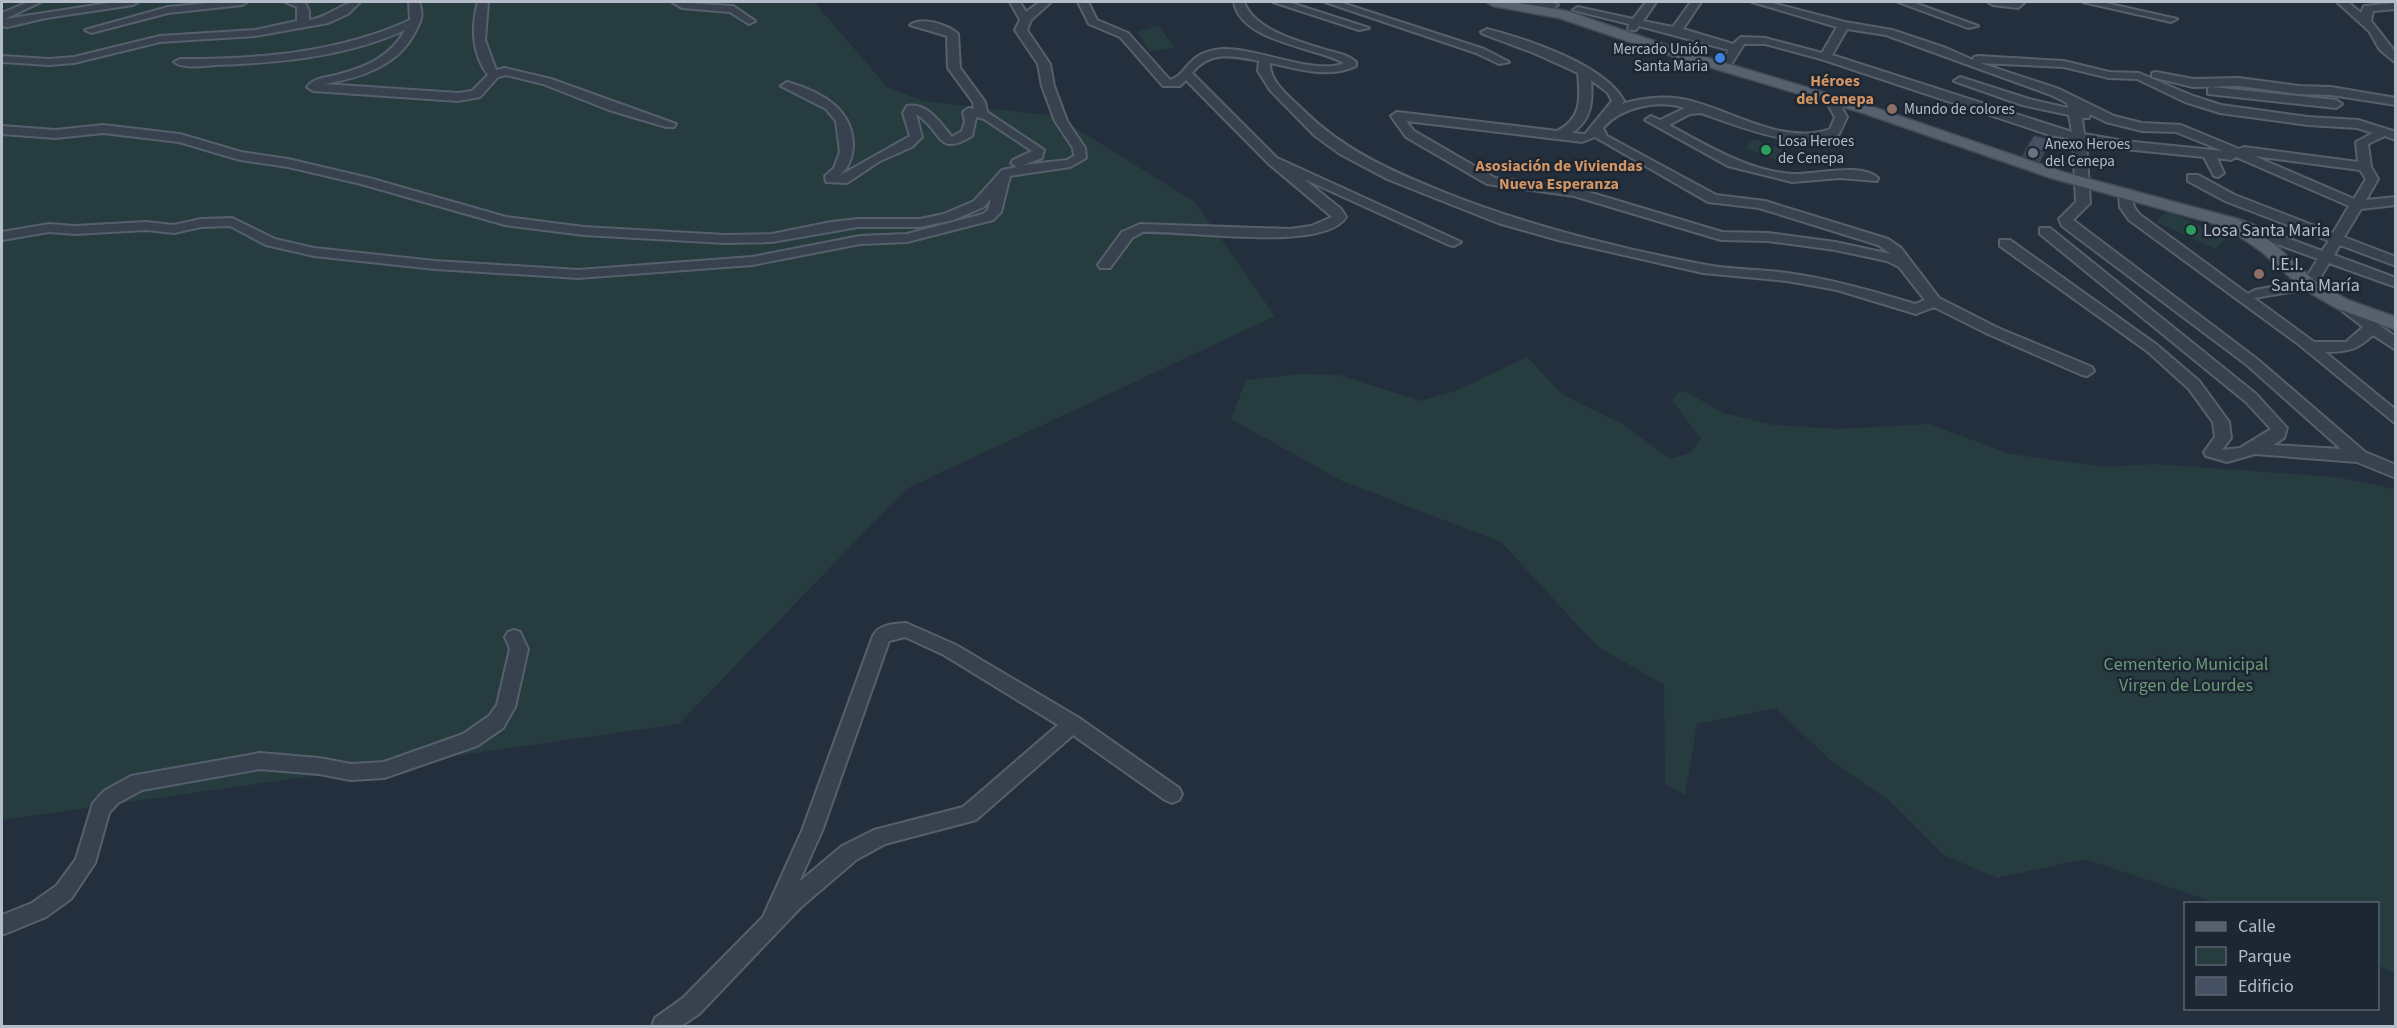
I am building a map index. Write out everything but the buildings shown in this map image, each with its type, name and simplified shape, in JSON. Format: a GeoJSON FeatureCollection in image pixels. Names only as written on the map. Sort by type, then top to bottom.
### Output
{"type":"FeatureCollection","features":[{"type":"Feature","properties":{"kind":"main road"},"geometry":{"type":"LineString","coordinates":[[1500,3],[1562,14],[1626,37],[1831,99],[2083,183],[2232,223],[2268,248],[2309,285],[2342,304],[2396,324]]}},
{"type":"Feature","properties":{"kind":"street"},"geometry":{"type":"LineString","coordinates":[[3,22],[36,2]]}},
{"type":"Feature","properties":{"kind":"street"},"geometry":{"type":"LineString","coordinates":[[3,22],[133,2]]}},
{"type":"Feature","properties":{"kind":"street"},"geometry":{"type":"LineString","coordinates":[[91,30],[168,10],[242,2]]}},
{"type":"Feature","properties":{"kind":"street"},"geometry":{"type":"LineString","coordinates":[[290,2],[301,5],[304,11],[302,23]]}},
{"type":"Feature","properties":{"kind":"street"},"geometry":{"type":"LineString","coordinates":[[2,59],[49,62],[74,60],[160,39],[271,31],[337,16],[355,2]]}},
{"type":"Feature","properties":{"kind":"street"},"geometry":{"type":"LineString","coordinates":[[414,2],[419,14],[403,47],[394,55],[345,76],[319,82],[313,87],[458,97],[476,94],[494,75],[506,71],[547,81],[613,107],[670,124]]}},
{"type":"Feature","properties":{"kind":"street"},"geometry":{"type":"LineString","coordinates":[[677,2],[682,5],[733,9],[749,21]]}},
{"type":"Feature","properties":{"kind":"street"},"geometry":{"type":"LineString","coordinates":[[1015,2],[1025,19]]}},
{"type":"Feature","properties":{"kind":"street"},"geometry":{"type":"LineString","coordinates":[[2,130],[55,134],[103,129],[180,138],[240,156],[288,163],[364,181],[505,221],[584,231],[725,239],[772,238],[858,223],[920,223],[971,209],[1004,177],[1031,167],[1070,164],[1078,160],[1081,153],[1061,121],[1048,86],[1044,64],[1023,37],[1021,30],[1025,19],[1046,2]]}},
{"type":"Feature","properties":{"kind":"street"},"geometry":{"type":"LineString","coordinates":[[1083,2],[1093,22],[1124,35],[1164,84],[1176,84],[1190,65],[1211,53],[1265,59],[1324,70],[1341,69],[1352,64],[1346,58],[1323,53],[1268,31],[1244,15],[1239,2]]}},
{"type":"Feature","properties":{"kind":"street"},"geometry":{"type":"LineString","coordinates":[[1278,2],[1363,28]]}},
{"type":"Feature","properties":{"kind":"street"},"geometry":{"type":"LineString","coordinates":[[1330,2],[1480,51],[1503,62]]}},
{"type":"Feature","properties":{"kind":"street"},"geometry":{"type":"LineString","coordinates":[[1500,3],[1524,2],[1553,5]]}},
{"type":"Feature","properties":{"kind":"street"},"geometry":{"type":"LineString","coordinates":[[1626,37],[1651,2]]}},
{"type":"Feature","properties":{"kind":"street"},"geometry":{"type":"LineString","coordinates":[[1676,31],[1696,2]]}},
{"type":"Feature","properties":{"kind":"street"},"geometry":{"type":"LineString","coordinates":[[1757,2],[1844,25],[1888,32],[1942,50],[1983,60],[2064,64],[2109,75],[2139,76],[2189,99],[2220,109],[2308,121],[2358,124],[2392,132]]}},
{"type":"Feature","properties":{"kind":"street"},"geometry":{"type":"LineString","coordinates":[[1903,2],[1972,26]]}},
{"type":"Feature","properties":{"kind":"street"},"geometry":{"type":"LineString","coordinates":[[1993,2],[2011,5],[2018,5],[2020,2]]}},
{"type":"Feature","properties":{"kind":"street"},"geometry":{"type":"LineString","coordinates":[[2088,2],[2170,19]]}},
{"type":"Feature","properties":{"kind":"street"},"geometry":{"type":"LineString","coordinates":[[2342,2],[2365,22],[2396,60]]}},
{"type":"Feature","properties":{"kind":"street"},"geometry":{"type":"LineString","coordinates":[[479,4],[482,55],[485,66],[494,75]]}},
{"type":"Feature","properties":{"kind":"street"},"geometry":{"type":"LineString","coordinates":[[2365,22],[2368,8],[2396,6]]}},
{"type":"Feature","properties":{"kind":"street"},"geometry":{"type":"LineString","coordinates":[[1578,10],[1676,31],[1736,48]]}},
{"type":"Feature","properties":{"kind":"street"},"geometry":{"type":"LineString","coordinates":[[180,62],[296,56],[373,39],[416,21]]}},
{"type":"Feature","properties":{"kind":"street"},"geometry":{"type":"LineString","coordinates":[[916,25],[938,27],[952,34],[954,68],[979,102],[981,114]]}},
{"type":"Feature","properties":{"kind":"street"},"geometry":{"type":"LineString","coordinates":[[1825,57],[1844,25]]}},
{"type":"Feature","properties":{"kind":"street"},"geometry":{"type":"LineString","coordinates":[[1487,32],[1541,49],[1604,83],[1618,96],[1618,101],[1597,129],[1589,137],[1582,138],[1397,116],[1410,134],[1478,175],[1492,181],[1575,192],[1721,236],[1768,237],[1825,244],[1881,255],[1904,264]]}},
{"type":"Feature","properties":{"kind":"street"},"geometry":{"type":"LineString","coordinates":[[1725,66],[1742,40],[1757,40],[1825,57],[2054,132],[2209,155],[2240,156]]}},
{"type":"Feature","properties":{"kind":"street"},"geometry":{"type":"LineString","coordinates":[[1942,50],[1955,58],[2055,92],[2074,108],[2083,183],[2083,203],[2066,219],[2067,223],[2252,362],[2359,456],[2396,472]]}},
{"type":"Feature","properties":{"kind":"street"},"geometry":{"type":"LineString","coordinates":[[1265,59],[1264,71],[1274,88],[1319,134],[1344,151],[1392,176],[1503,220],[1558,236],[1703,269],[1787,277],[1839,286],[1916,309],[1934,301]]}},
{"type":"Feature","properties":{"kind":"street"},"geometry":{"type":"LineString","coordinates":[[2109,75],[2112,70],[2121,69],[2193,83],[2239,82],[2299,90],[2331,91],[2396,102]]}},
{"type":"Feature","properties":{"kind":"street"},"geometry":{"type":"LineString","coordinates":[[1105,265],[1127,235],[1140,228],[1273,234],[1310,230],[1336,222],[1339,217],[1336,212],[1273,161],[1185,72]]}},
{"type":"Feature","properties":{"kind":"street"},"geometry":{"type":"LineString","coordinates":[[1560,134],[1575,129],[1581,119],[1587,96],[1584,73]]}},
{"type":"Feature","properties":{"kind":"street"},"geometry":{"type":"LineString","coordinates":[[2163,76],[2177,83],[2212,91],[2336,104]]}},
{"type":"Feature","properties":{"kind":"street"},"geometry":{"type":"LineString","coordinates":[[1960,81],[2026,102],[2074,108],[2142,126],[2177,128],[2357,206],[2396,201]]}},
{"type":"Feature","properties":{"kind":"street"},"geometry":{"type":"LineString","coordinates":[[2,236],[50,228],[93,230],[146,226],[174,230],[201,223],[232,222],[271,242],[314,252],[435,266],[578,274],[752,261],[860,240],[907,238],[988,217],[994,212],[1004,177],[1001,171],[1003,168],[1036,156],[1039,151],[981,114],[969,113],[971,122],[968,133],[953,142],[945,140],[944,135],[925,114],[911,109],[909,113],[916,130],[916,137],[908,144],[876,158],[851,176],[836,181],[831,179],[831,176],[839,172],[846,158],[847,143],[838,116],[832,107],[787,86]]}},
{"type":"Feature","properties":{"kind":"street"},"geometry":{"type":"LineString","coordinates":[[1606,117],[1627,106],[1660,100],[1682,103],[1770,133],[1814,136],[1830,134],[1838,126],[1840,117],[1831,99]]}},
{"type":"Feature","properties":{"kind":"street"},"geometry":{"type":"LineString","coordinates":[[2312,103],[2392,132]]}},
{"type":"Feature","properties":{"kind":"street"},"geometry":{"type":"LineString","coordinates":[[1700,110],[1687,111],[1655,123],[1722,159],[1792,178],[1840,174],[1872,178]]}},
{"type":"Feature","properties":{"kind":"street"},"geometry":{"type":"LineString","coordinates":[[1597,129],[1602,138],[1700,194],[1713,199],[1760,204],[1809,221],[1877,240],[1896,251],[1934,301],[1993,331],[2087,371]]}},
{"type":"Feature","properties":{"kind":"street"},"geometry":{"type":"LineString","coordinates":[[2255,294],[2309,285],[2372,178],[2365,167],[2362,142],[2392,132]]}},
{"type":"Feature","properties":{"kind":"street"},"geometry":{"type":"LineString","coordinates":[[2223,149],[2338,161],[2365,167]]}},
{"type":"Feature","properties":{"kind":"street"},"geometry":{"type":"LineString","coordinates":[[2209,155],[2218,173]]}},
{"type":"Feature","properties":{"kind":"street"},"geometry":{"type":"LineString","coordinates":[[1273,161],[1454,242]]}},
{"type":"Feature","properties":{"kind":"street"},"geometry":{"type":"LineString","coordinates":[[2193,178],[2230,198],[2336,241],[2396,262]]}},
{"type":"Feature","properties":{"kind":"street"},"geometry":{"type":"LineString","coordinates":[[2125,193],[2127,207],[2134,217],[2310,347],[2396,419]]}},
{"type":"Feature","properties":{"kind":"street"},"geometry":{"type":"LineString","coordinates":[[2232,223],[2396,283]]}},
{"type":"Feature","properties":{"kind":"street"},"geometry":{"type":"LineString","coordinates":[[2005,243],[2152,348],[2194,385],[2221,422],[2223,438],[2212,452],[2216,455],[2226,457],[2255,449],[2278,434],[2280,428],[2268,415],[2045,231]]}},
{"type":"Feature","properties":{"kind":"street"},"geometry":{"type":"LineString","coordinates":[[2342,304],[2396,345]]}},
{"type":"Feature","properties":{"kind":"street"},"geometry":{"type":"LineString","coordinates":[[2310,347],[2347,347],[2355,344],[2372,327]]}},
{"type":"Feature","properties":{"kind":"street"},"geometry":{"type":"LineString","coordinates":[[2255,449],[2359,456]]}},
{"type":"Feature","properties":{"kind":"street"},"geometry":{"type":"LineString","coordinates":[[771,923],[812,831],[882,636],[892,631],[906,630],[950,650],[1072,724],[1172,795]]}},
{"type":"Feature","properties":{"kind":"street"},"geometry":{"type":"LineString","coordinates":[[2,925],[39,910],[64,892],[85,863],[100,809],[124,787],[138,782],[260,760],[320,766],[351,772],[384,770],[470,740],[496,722],[506,707],[519,649],[514,637]]}},
{"type":"Feature","properties":{"kind":"street"},"geometry":{"type":"LineString","coordinates":[[663,1026],[691,1006],[793,901],[849,853],[881,836],[969,814],[1072,724]]}},
{"type":"Feature","properties":{"kind":"green space"},"geometry":{"type":"Polygon","coordinates":[[[2,2],[814,2],[888,88],[924,101],[1056,116],[1195,202],[1275,316],[906,489],[679,724],[2,820],[2,2]]]}},
{"type":"Feature","properties":{"kind":"green space"},"geometry":{"type":"Polygon","coordinates":[[[1158,26],[1175,47],[1150,52],[1137,32],[1158,26]]]}},
{"type":"Feature","properties":{"kind":"green space","name":"Losa Heroes de Cenepa"},"geometry":{"type":"Polygon","coordinates":[[[1754,139],[1788,152],[1779,161],[1745,148],[1754,139]]]}},
{"type":"Feature","properties":{"kind":"green space","name":"Losa Santa Maria"},"geometry":{"type":"Polygon","coordinates":[[[2168,211],[2227,238],[2215,249],[2156,222],[2168,211]]]}},
{"type":"Feature","properties":{"kind":"green space","name":"Cementerio Municipal Virgen de Lourdes"},"geometry":{"type":"Polygon","coordinates":[[[1527,357],[1563,395],[1623,424],[1670,459],[1690,453],[1701,439],[1672,400],[1677,393],[1685,391],[1723,413],[1774,425],[1838,429],[1929,424],[2010,454],[2107,467],[2155,464],[2336,477],[2395,489],[2395,974],[2379,966],[2379,902],[2214,902],[2084,859],[1998,878],[1945,856],[1890,801],[1831,761],[1776,708],[1697,724],[1685,795],[1665,784],[1664,685],[1597,646],[1501,542],[1342,481],[1231,419],[1246,380],[1298,374],[1339,375],[1421,401],[1458,390],[1527,357]]]}},
{"type":"Feature","properties":{"kind":"place","name":"Mercado Unión Santa Maria"},"geometry":{"type":"Point","coordinates":[1720,58]}},
{"type":"Feature","properties":{"kind":"place","name":"Mundo de colores"},"geometry":{"type":"Point","coordinates":[1892,109]}},
{"type":"Feature","properties":{"kind":"place","name":"Losa Heroes de Cenepa"},"geometry":{"type":"Point","coordinates":[1766,150]}},
{"type":"Feature","properties":{"kind":"place","name":"Anexo Heroes del Cenepa"},"geometry":{"type":"Point","coordinates":[2033,153]}},
{"type":"Feature","properties":{"kind":"place","name":"Losa Santa Maria"},"geometry":{"type":"Point","coordinates":[2191,230]}},
{"type":"Feature","properties":{"kind":"place","name":"I.E.I. Santa María"},"geometry":{"type":"Point","coordinates":[2259,274]}},
{"type":"Feature","properties":{"kind":"district","name":"Héroes del Cenepa"},"geometry":{"type":"Point","coordinates":[1835,89]}},
{"type":"Feature","properties":{"kind":"district","name":"Asosiación de Viviendas Nueva Esperanza"},"geometry":{"type":"Point","coordinates":[1559,174]}}]}
